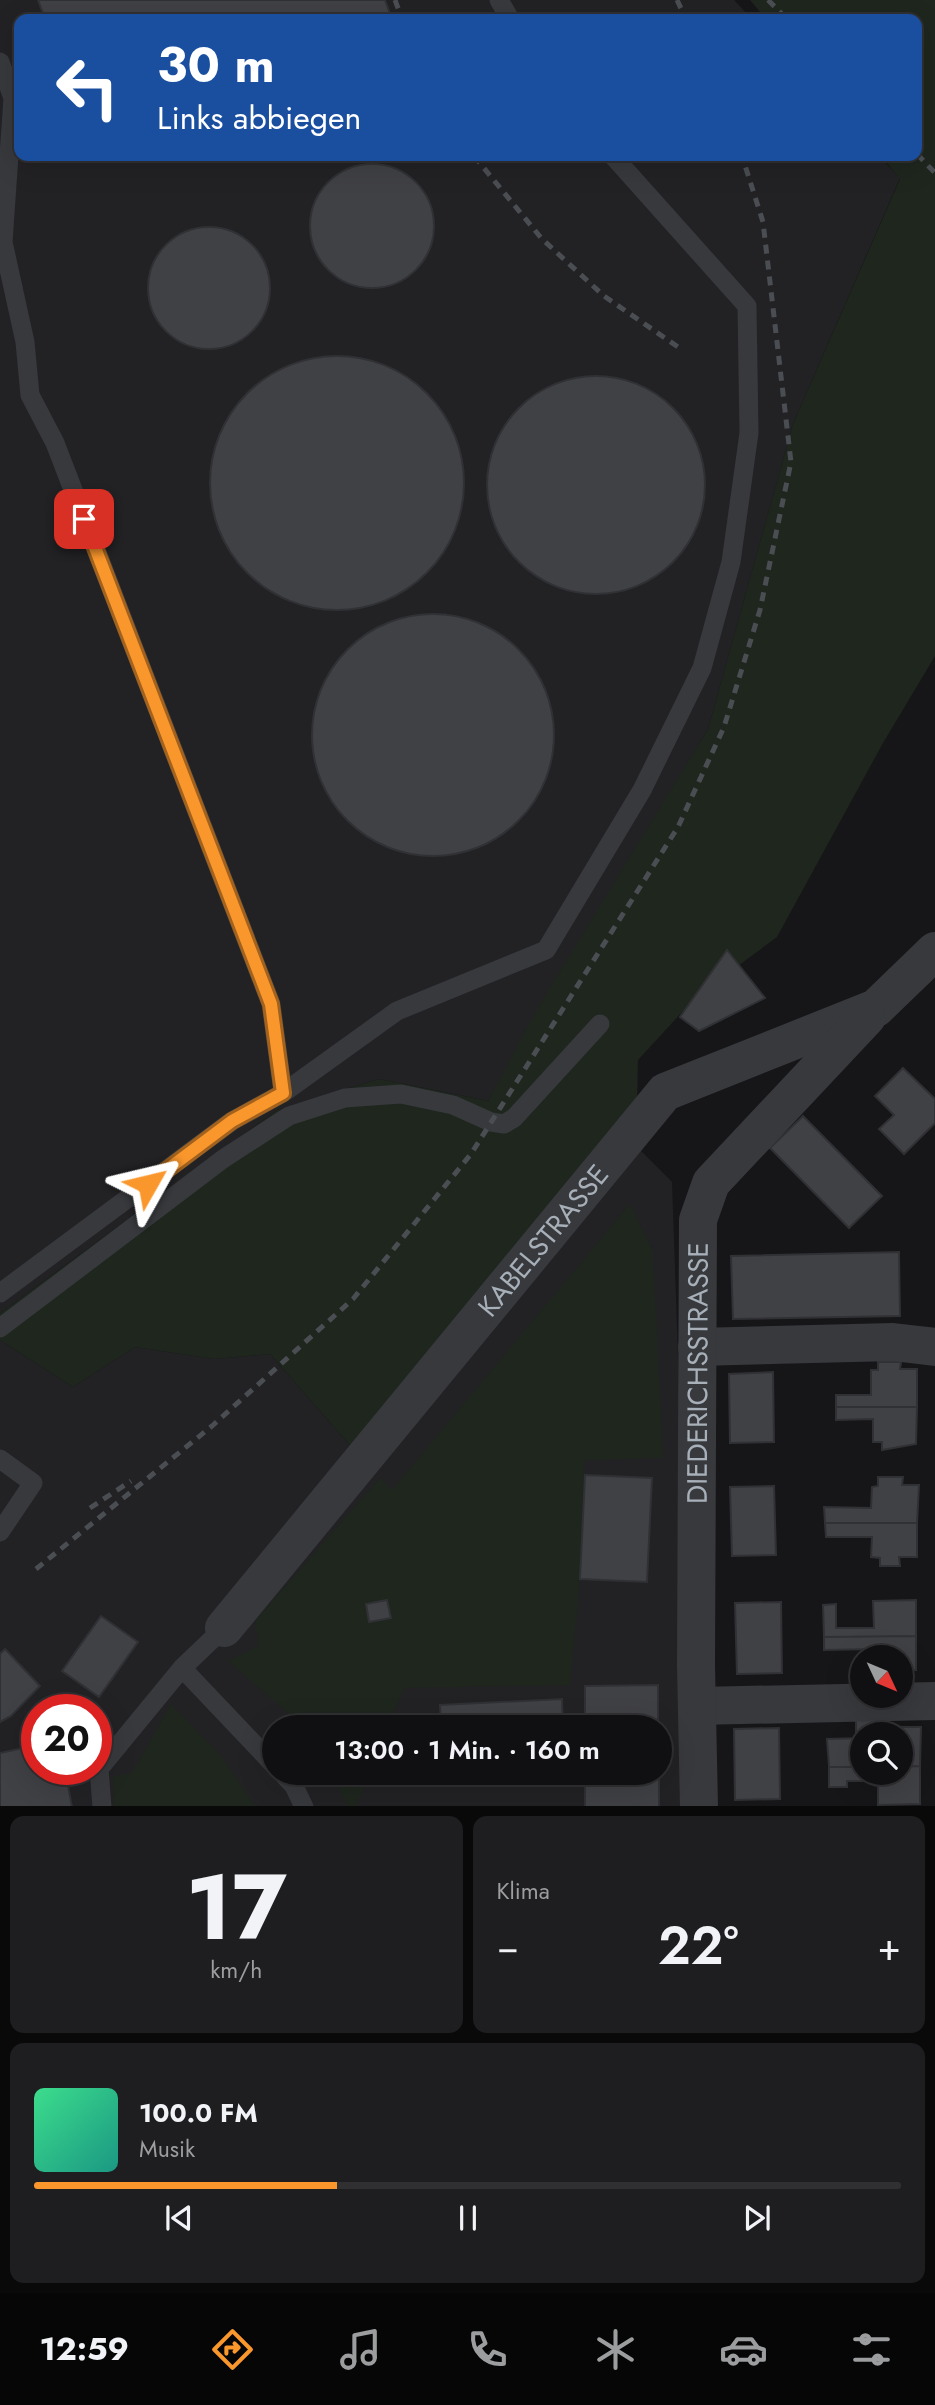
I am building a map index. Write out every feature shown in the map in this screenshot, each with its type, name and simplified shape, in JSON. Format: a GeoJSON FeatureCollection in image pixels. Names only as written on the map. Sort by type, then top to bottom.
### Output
{"type":"FeatureCollection","features":[{"type":"Feature","properties":{"kind":"street","name":"KABELSTRASSE"},"geometry":{"type":"LineString","coordinates":[[224,1628],[665,1092],[876,1008],[935,951]]}},
{"type":"Feature","properties":{"kind":"street","name":"DIEDERICHSSTRASSE"},"geometry":{"type":"LineString","coordinates":[[699,1806],[698,1220],[711,1182],[876,1008]]}},
{"type":"Feature","properties":{"kind":"street"},"geometry":{"type":"LineString","coordinates":[[697,1348],[893,1342],[935,1347]]}},
{"type":"Feature","properties":{"kind":"street"},"geometry":{"type":"LineString","coordinates":[[697,1706],[935,1700]]}},
{"type":"Feature","properties":{"kind":"lane"},"geometry":{"type":"LineString","coordinates":[[0,62],[13,98],[3,242],[25,342],[30,395],[55,443],[271,1004],[283,1093]]}},
{"type":"Feature","properties":{"kind":"lane"},"geometry":{"type":"LineString","coordinates":[[0,1293],[232,1121],[283,1093],[397,1011],[546,950],[642,790],[702,668],[731,562],[749,433],[747,306],[617,161]]}},
{"type":"Feature","properties":{"kind":"lane"},"geometry":{"type":"LineString","coordinates":[[0,1328],[223,1159],[289,1116],[345,1098],[401,1094],[453,1105],[491,1122],[504,1124],[514,1118],[600,1024]]}},
{"type":"Feature","properties":{"kind":"lane"},"geometry":{"type":"LineString","coordinates":[[0,1459],[33,1483],[0,1532]]}},
{"type":"Feature","properties":{"kind":"lane"},"geometry":{"type":"LineString","coordinates":[[102,1806],[99,1769],[182,1668],[224,1628]]}},
{"type":"Feature","properties":{"kind":"lane"},"geometry":{"type":"LineString","coordinates":[[182,1668],[262,1752]]}},
{"type":"Feature","properties":{"kind":"lane"},"geometry":{"type":"LineString","coordinates":[[293,1785],[304,1806]]}},
{"type":"Feature","properties":{"kind":"shaded area"},"geometry":{"type":"Polygon","coordinates":[[[0,0],[734,0],[747,14],[14,14],[14,161],[884,161],[900,178],[793,424],[708,729],[488,1101],[379,1079],[277,1110],[0,1313],[0,0]]]}},
{"type":"Feature","properties":{"kind":"shaded area"},"geometry":{"type":"Polygon","coordinates":[[[750,0],[935,0],[935,656],[883,743],[777,937],[696,997],[638,1060],[636,1146],[370,1468],[270,1354],[214,1359],[135,1347],[73,1387],[0,1340],[0,1313],[277,1110],[379,1079],[488,1101],[536,1011],[708,729],[793,424],[900,179],[885,161],[922,161],[922,14],[762,14],[750,0]]]}},
{"type":"Feature","properties":{"kind":"shaded area"},"geometry":{"type":"Polygon","coordinates":[[[636,1146],[672,1182],[683,1500],[685,1806],[0,1806],[0,1340],[73,1387],[135,1347],[214,1359],[270,1354],[370,1468],[636,1146]]]}},
{"type":"Feature","properties":{"kind":"shaded area"},"geometry":{"type":"Polygon","coordinates":[[[630,1204],[653,1252],[663,1458],[584,1460],[580,1579],[570,1685],[404,1688],[393,1715],[290,1715],[228,1661],[259,1646],[255,1621],[380,1478],[392,1490],[630,1204]]]}},
{"type":"Feature","properties":{"kind":"shaded area"},"geometry":{"type":"Polygon","coordinates":[[[171,1704],[221,1756],[255,1806],[114,1806],[113,1777],[133,1772],[171,1704]]]}},
{"type":"Feature","properties":{"kind":"shaded area"},"geometry":{"type":"Polygon","coordinates":[[[337,1785],[365,1785],[356,1806],[348,1806],[337,1785]]]}},
{"type":"Feature","properties":{"kind":"building"},"geometry":{"type":"Polygon","coordinates":[[[38,0],[385,0],[390,14],[43,14],[38,0]]]}},
{"type":"Feature","properties":{"kind":"building"},"geometry":{"type":"Polygon","coordinates":[[[372,164],[396,169],[416,182],[429,202],[434,226],[429,250],[416,270],[396,283],[372,288],[348,283],[328,270],[315,250],[310,226],[315,202],[328,182],[348,169],[372,164]]]}},
{"type":"Feature","properties":{"kind":"building"},"geometry":{"type":"Polygon","coordinates":[[[209,227],[232,232],[252,245],[265,265],[270,288],[265,311],[252,331],[232,344],[209,349],[186,344],[166,331],[153,311],[148,288],[153,265],[166,245],[186,232],[209,227]]]}},
{"type":"Feature","properties":{"kind":"building"},"geometry":{"type":"Polygon","coordinates":[[[325,356],[349,356],[386,365],[418,384],[436,402],[455,434],[462,458],[462,508],[455,532],[436,564],[418,582],[374,605],[349,610],[325,610],[288,601],[256,582],[238,564],[215,520],[210,495],[210,471],[219,434],[238,402],[256,384],[300,361],[325,356]]]}},
{"type":"Feature","properties":{"kind":"building"},"geometry":{"type":"Polygon","coordinates":[[[596,376],[617,378],[638,385],[673,408],[696,443],[703,464],[703,506],[696,527],[673,562],[638,585],[617,592],[596,594],[575,592],[554,585],[519,562],[496,527],[489,506],[487,485],[489,464],[496,443],[519,408],[554,385],[575,378],[596,376]]]}},
{"type":"Feature","properties":{"kind":"building"},"geometry":{"type":"Polygon","coordinates":[[[421,614],[445,614],[490,628],[519,649],[534,668],[545,689],[552,711],[552,759],[545,781],[534,802],[519,821],[490,842],[468,851],[445,856],[421,856],[376,842],[356,829],[339,812],[326,792],[317,770],[312,747],[312,723],[326,678],[339,658],[356,641],[376,628],[398,619],[421,614]]]}},
{"type":"Feature","properties":{"kind":"building"},"geometry":{"type":"Polygon","coordinates":[[[727,950],[765,998],[699,1031],[680,1017],[727,950]]]}},
{"type":"Feature","properties":{"kind":"building"},"geometry":{"type":"Polygon","coordinates":[[[903,1068],[935,1099],[935,1123],[904,1154],[879,1129],[894,1115],[875,1096],[903,1068]]]}},
{"type":"Feature","properties":{"kind":"building"},"geometry":{"type":"Polygon","coordinates":[[[803,1116],[882,1196],[849,1228],[770,1148],[803,1116]]]}},
{"type":"Feature","properties":{"kind":"building"},"geometry":{"type":"Polygon","coordinates":[[[899,1252],[900,1316],[733,1319],[731,1256],[899,1252]]]}},
{"type":"Feature","properties":{"kind":"building"},"geometry":{"type":"Polygon","coordinates":[[[878,1362],[901,1362],[900,1369],[917,1369],[917,1407],[836,1407],[836,1395],[871,1395],[871,1370],[878,1370],[878,1362]]]}},
{"type":"Feature","properties":{"kind":"building"},"geometry":{"type":"Polygon","coordinates":[[[773,1372],[774,1442],[730,1443],[729,1374],[773,1372]]]}},
{"type":"Feature","properties":{"kind":"building"},"geometry":{"type":"Polygon","coordinates":[[[836,1407],[917,1407],[916,1444],[882,1450],[882,1442],[873,1442],[873,1419],[836,1420],[836,1407]]]}},
{"type":"Feature","properties":{"kind":"building"},"geometry":{"type":"Polygon","coordinates":[[[585,1475],[652,1478],[647,1582],[580,1579],[585,1475]]]}},
{"type":"Feature","properties":{"kind":"building"},"geometry":{"type":"Polygon","coordinates":[[[878,1477],[903,1477],[902,1485],[919,1485],[917,1523],[825,1523],[824,1507],[871,1508],[872,1487],[878,1486],[878,1477]]]}},
{"type":"Feature","properties":{"kind":"building"},"geometry":{"type":"Polygon","coordinates":[[[774,1486],[776,1555],[732,1556],[730,1487],[774,1486]]]}},
{"type":"Feature","properties":{"kind":"building"},"geometry":{"type":"Polygon","coordinates":[[[825,1523],[917,1523],[917,1557],[899,1557],[900,1566],[880,1566],[880,1558],[871,1557],[872,1537],[826,1537],[825,1523]]]}},
{"type":"Feature","properties":{"kind":"building"},"geometry":{"type":"Polygon","coordinates":[[[387,1600],[391,1618],[369,1622],[366,1604],[387,1600]]]}},
{"type":"Feature","properties":{"kind":"building"},"geometry":{"type":"Polygon","coordinates":[[[916,1600],[916,1636],[824,1637],[823,1605],[836,1604],[836,1628],[874,1628],[873,1601],[916,1600]]]}},
{"type":"Feature","properties":{"kind":"building"},"geometry":{"type":"Polygon","coordinates":[[[781,1602],[782,1673],[737,1674],[735,1603],[781,1602]]]}},
{"type":"Feature","properties":{"kind":"building"},"geometry":{"type":"Polygon","coordinates":[[[101,1616],[138,1642],[101,1694],[95,1694],[62,1671],[101,1616]]]}},
{"type":"Feature","properties":{"kind":"building"},"geometry":{"type":"Polygon","coordinates":[[[916,1636],[916,1670],[914,1645],[850,1645],[850,1649],[824,1650],[824,1637],[916,1636]]]}},
{"type":"Feature","properties":{"kind":"building"},"geometry":{"type":"Polygon","coordinates":[[[5,1649],[40,1686],[32,1694],[21,1694],[21,1706],[0,1722],[0,1654],[5,1649]]]}},
{"type":"Feature","properties":{"kind":"building"},"geometry":{"type":"Polygon","coordinates":[[[658,1685],[658,1715],[585,1715],[585,1686],[658,1685]]]}},
{"type":"Feature","properties":{"kind":"building"},"geometry":{"type":"Polygon","coordinates":[[[562,1699],[563,1715],[440,1715],[440,1705],[562,1699]]]}},
{"type":"Feature","properties":{"kind":"building"},"geometry":{"type":"Polygon","coordinates":[[[856,1717],[878,1717],[878,1722],[856,1722],[856,1717]]]}},
{"type":"Feature","properties":{"kind":"building"},"geometry":{"type":"Polygon","coordinates":[[[913,1727],[921,1727],[920,1766],[913,1766],[913,1727]]]}},
{"type":"Feature","properties":{"kind":"building"},"geometry":{"type":"Polygon","coordinates":[[[779,1728],[780,1799],[735,1800],[734,1729],[779,1728]]]}},
{"type":"Feature","properties":{"kind":"building"},"geometry":{"type":"Polygon","coordinates":[[[850,1738],[850,1767],[829,1767],[827,1739],[850,1738]]]}},
{"type":"Feature","properties":{"kind":"building"},"geometry":{"type":"Polygon","coordinates":[[[21,1748],[21,1785],[68,1785],[72,1806],[0,1806],[0,1753],[21,1748]]]}},
{"type":"Feature","properties":{"kind":"building"},"geometry":{"type":"Polygon","coordinates":[[[913,1766],[920,1766],[920,1804],[878,1805],[878,1785],[913,1785],[913,1766]]]}},
{"type":"Feature","properties":{"kind":"building"},"geometry":{"type":"Polygon","coordinates":[[[829,1767],[850,1767],[847,1787],[829,1787],[829,1767]]]}},
{"type":"Feature","properties":{"kind":"building"},"geometry":{"type":"Polygon","coordinates":[[[585,1785],[659,1785],[659,1806],[585,1806],[585,1785]]]}},
{"type":"Feature","properties":{"kind":"railway"},"geometry":{"type":"LineString","coordinates":[[395,0],[400,14]]}},
{"type":"Feature","properties":{"kind":"railway"},"geometry":{"type":"LineString","coordinates":[[677,0],[684,14]]}},
{"type":"Feature","properties":{"kind":"railway"},"geometry":{"type":"LineString","coordinates":[[768,0],[782,14]]}},
{"type":"Feature","properties":{"kind":"railway"},"geometry":{"type":"LineString","coordinates":[[922,159],[935,173]]}},
{"type":"Feature","properties":{"kind":"railway"},"geometry":{"type":"LineString","coordinates":[[478,161],[542,239],[604,296],[678,347]]}},
{"type":"Feature","properties":{"kind":"railway"},"geometry":{"type":"LineString","coordinates":[[36,1569],[212,1426],[353,1299],[471,1154],[678,827],[724,727],[760,610],[791,462],[763,222],[744,161]]}},
{"type":"Feature","properties":{"kind":"railway"},"geometry":{"type":"LineString","coordinates":[[90,1508],[131,1481]]}},
{"type":"Feature","properties":{"kind":"route"},"geometry":{"type":"LineString","coordinates":[[84,519],[271,1004],[283,1093],[232,1121],[148,1184]]}}]}
